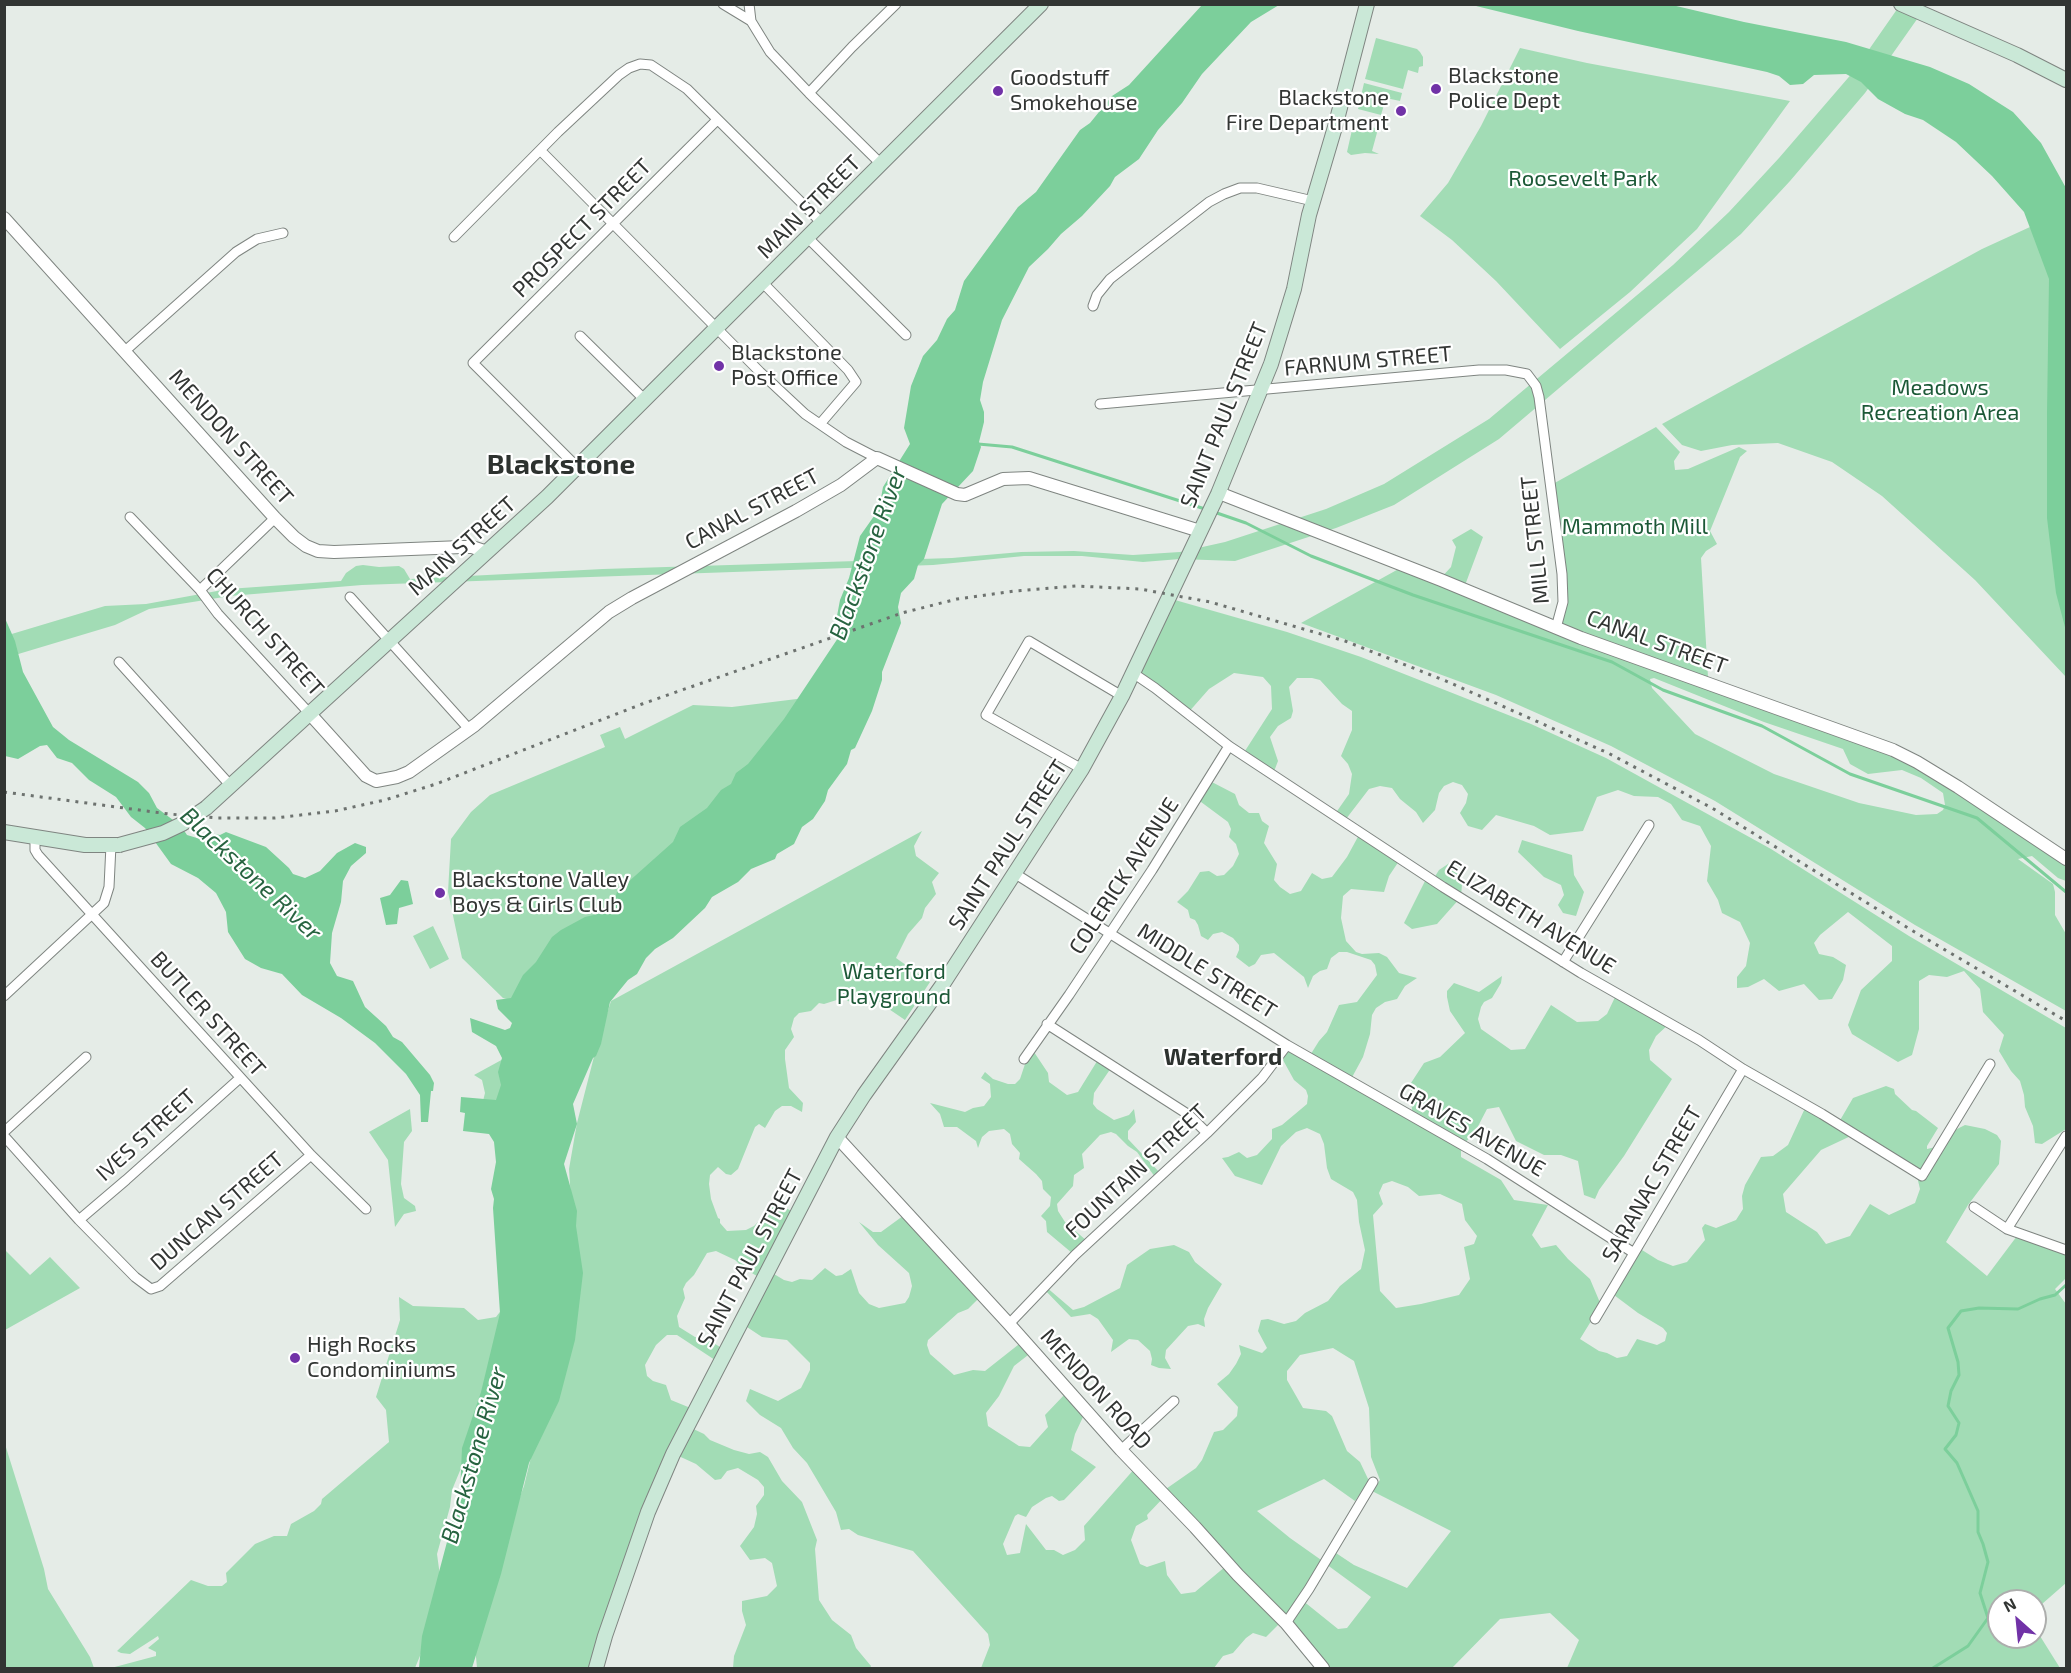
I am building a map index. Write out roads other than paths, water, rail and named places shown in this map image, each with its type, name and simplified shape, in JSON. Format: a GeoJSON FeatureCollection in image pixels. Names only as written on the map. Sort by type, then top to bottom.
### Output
{"type":"FeatureCollection","features":[{"type":"Feature","properties":{"kind":"main road","name":"MAIN STREET"},"geometry":{"type":"LineString","coordinates":[[6,836],[35,837],[85,845],[115,845],[155,837],[182,824],[206,808],[577,467],[1041,4]]}},
{"type":"Feature","properties":{"kind":"main road","name":"SAINT PAUL STREET"},"geometry":{"type":"LineString","coordinates":[[596,1668],[648,1512],[673,1454],[837,1137],[941,987],[1082,770],[1122,696],[1219,493],[1271,364],[1294,289],[1313,201],[1367,4]]}},
{"type":"Feature","properties":{"kind":"main road"},"geometry":{"type":"LineString","coordinates":[[1911,6],[2067,80]]}},
{"type":"Feature","properties":{"kind":"street"},"geometry":{"type":"LineString","coordinates":[[723,4],[751,21]]}},
{"type":"Feature","properties":{"kind":"street"},"geometry":{"type":"LineString","coordinates":[[749,4],[751,21],[765,46],[779,63],[881,164]]}},
{"type":"Feature","properties":{"kind":"street"},"geometry":{"type":"LineString","coordinates":[[809,93],[896,4]]}},
{"type":"Feature","properties":{"kind":"street"},"geometry":{"type":"LineString","coordinates":[[454,237],[619,75],[640,64],[651,65],[687,89],[823,224]]}},
{"type":"Feature","properties":{"kind":"street","name":"PROSPECT STREET"},"geometry":{"type":"LineString","coordinates":[[577,467],[473,363],[717,120]]}},
{"type":"Feature","properties":{"kind":"street"},"geometry":{"type":"LineString","coordinates":[[541,151],[760,372],[820,424],[846,442],[957,494],[965,495],[1003,479],[1029,478],[1200,531]]}},
{"type":"Feature","properties":{"kind":"street"},"geometry":{"type":"LineString","coordinates":[[1093,306],[1097,295],[1110,279],[1209,202],[1224,194],[1240,188],[1257,188],[1313,201]]}},
{"type":"Feature","properties":{"kind":"street","name":"MENDON STREET"},"geometry":{"type":"LineString","coordinates":[[4,218],[294,537],[318,551],[472,547],[487,552]]}},
{"type":"Feature","properties":{"kind":"street"},"geometry":{"type":"LineString","coordinates":[[125,351],[236,252],[257,240],[283,233]]}},
{"type":"Feature","properties":{"kind":"street"},"geometry":{"type":"LineString","coordinates":[[808,238],[906,335]]}},
{"type":"Feature","properties":{"kind":"street"},"geometry":{"type":"LineString","coordinates":[[763,283],[854,376],[856,382],[820,424]]}},
{"type":"Feature","properties":{"kind":"street"},"geometry":{"type":"LineString","coordinates":[[580,336],[645,400]]}},
{"type":"Feature","properties":{"kind":"street","name":"FARNUM STREET"},"geometry":{"type":"LineString","coordinates":[[1100,404],[1479,370],[1518,371],[1530,377]]}},
{"type":"Feature","properties":{"kind":"street","name":"MILL STREET"},"geometry":{"type":"LineString","coordinates":[[1530,377],[1539,397],[1542,413],[1564,591],[1562,612],[1556,628]]}},
{"type":"Feature","properties":{"kind":"street","name":"CANAL STREET"},"geometry":{"type":"LineString","coordinates":[[366,776],[376,781],[409,772],[469,729],[614,609],[651,587],[796,511],[882,460]]}},
{"type":"Feature","properties":{"kind":"street","name":"CANAL STREET"},"geometry":{"type":"LineString","coordinates":[[1219,493],[1556,628],[1893,750],[1958,787],[2067,859]]}},
{"type":"Feature","properties":{"kind":"street","name":"CHURCH STREET"},"geometry":{"type":"LineString","coordinates":[[130,518],[200,590],[218,614],[366,776]]}},
{"type":"Feature","properties":{"kind":"street"},"geometry":{"type":"LineString","coordinates":[[200,590],[275,518]]}},
{"type":"Feature","properties":{"kind":"street"},"geometry":{"type":"LineString","coordinates":[[350,597],[469,729]]}},
{"type":"Feature","properties":{"kind":"street"},"geometry":{"type":"LineString","coordinates":[[1082,770],[1046,747],[986,715],[1029,641],[1122,696]]}},
{"type":"Feature","properties":{"kind":"street"},"geometry":{"type":"LineString","coordinates":[[119,662],[231,786]]}},
{"type":"Feature","properties":{"kind":"street","name":"ELIZABETH AVENUE"},"geometry":{"type":"LineString","coordinates":[[1133,673],[1228,746],[1443,886],[1563,962],[1699,1040],[1743,1069],[1822,1114],[1922,1176],[1990,1064]]}},
{"type":"Feature","properties":{"kind":"street","name":"COLERICK AVENUE"},"geometry":{"type":"LineString","coordinates":[[1024,1059],[1152,870],[1228,746]]}},
{"type":"Feature","properties":{"kind":"street"},"geometry":{"type":"LineString","coordinates":[[1563,962],[1649,825]]}},
{"type":"Feature","properties":{"kind":"street","name":"BUTLER STREET"},"geometry":{"type":"LineString","coordinates":[[35,837],[35,850],[38,855],[311,1155],[366,1209]]}},
{"type":"Feature","properties":{"kind":"street"},"geometry":{"type":"LineString","coordinates":[[4,996],[104,903],[108,895],[115,845]]}},
{"type":"Feature","properties":{"kind":"street","name":"MIDDLE STREET"},"geometry":{"type":"LineString","coordinates":[[1014,873],[1287,1045]]}},
{"type":"Feature","properties":{"kind":"street"},"geometry":{"type":"LineString","coordinates":[[1047,1024],[1190,1115],[1207,1132]]}},
{"type":"Feature","properties":{"kind":"street","name":"FOUNTAIN STREET"},"geometry":{"type":"LineString","coordinates":[[1009,1324],[1075,1255],[1263,1078],[1287,1045]]}},
{"type":"Feature","properties":{"kind":"street","name":"GRAVES AVENUE"},"geometry":{"type":"LineString","coordinates":[[1287,1045],[1487,1159],[1634,1253]]}},
{"type":"Feature","properties":{"kind":"street"},"geometry":{"type":"LineString","coordinates":[[4,1132],[86,1057]]}},
{"type":"Feature","properties":{"kind":"street","name":"SARANAC STREET"},"geometry":{"type":"LineString","coordinates":[[1595,1319],[1743,1069]]}},
{"type":"Feature","properties":{"kind":"street","name":"IVES STREET"},"geometry":{"type":"LineString","coordinates":[[79,1220],[240,1078]]}},
{"type":"Feature","properties":{"kind":"street"},"geometry":{"type":"LineString","coordinates":[[4,1136],[79,1220]]}},
{"type":"Feature","properties":{"kind":"street","name":"MENDON ROAD"},"geometry":{"type":"LineString","coordinates":[[837,1137],[1009,1324],[1120,1450],[1286,1623],[1323,1668]]}},
{"type":"Feature","properties":{"kind":"street"},"geometry":{"type":"LineString","coordinates":[[2007,1229],[2067,1137]]}},
{"type":"Feature","properties":{"kind":"street","name":"DUNCAN STREET"},"geometry":{"type":"LineString","coordinates":[[79,1220],[146,1287],[151,1289],[160,1286],[311,1155]]}},
{"type":"Feature","properties":{"kind":"street"},"geometry":{"type":"LineString","coordinates":[[1974,1207],[2007,1229],[2067,1250]]}},
{"type":"Feature","properties":{"kind":"street"},"geometry":{"type":"LineString","coordinates":[[1120,1450],[1174,1401]]}},
{"type":"Feature","properties":{"kind":"street"},"geometry":{"type":"LineString","coordinates":[[1286,1623],[1373,1482]]}},
{"type":"Feature","properties":{"kind":"water","name":"Blackstone River"},"geometry":{"type":"Polygon","coordinates":[[[1202,5],[1279,5],[1251,22],[1202,74],[1182,103],[1158,130],[1139,159],[1115,177],[1110,186],[1082,216],[1029,267],[1002,320],[983,382],[980,400],[984,422],[979,442],[981,447],[973,471],[942,504],[924,559],[918,565],[914,579],[901,593],[898,607],[901,623],[882,672],[882,680],[872,711],[855,748],[851,750],[847,764],[828,790],[825,801],[813,819],[802,827],[794,844],[777,854],[775,859],[751,869],[738,882],[712,897],[705,908],[673,938],[655,949],[646,958],[637,974],[628,980],[610,1002],[601,1044],[573,1104],[577,1124],[564,1164],[577,1211],[576,1226],[583,1273],[575,1340],[559,1401],[529,1463],[501,1574],[472,1668],[419,1668],[422,1636],[460,1493],[462,1448],[481,1392],[500,1313],[494,1199],[491,1189],[496,1162],[494,1142],[489,1134],[463,1131],[465,1113],[460,1112],[461,1097],[496,1100],[501,1085],[498,1072],[502,1058],[496,1046],[472,1032],[470,1018],[505,1030],[510,1028],[512,1023],[498,1009],[496,1000],[511,998],[523,975],[536,962],[552,937],[561,930],[585,917],[611,911],[617,892],[673,842],[680,827],[707,808],[721,790],[731,784],[736,773],[748,764],[784,719],[840,635],[837,616],[840,600],[849,578],[860,536],[879,509],[883,487],[910,444],[904,428],[911,386],[923,356],[937,340],[947,319],[955,310],[964,281],[1018,207],[1036,192],[1080,130],[1090,123],[1112,96],[1129,85],[1202,5]]]}},
{"type":"Feature","properties":{"kind":"water"},"geometry":{"type":"Polygon","coordinates":[[[1472,5],[1672,5],[1846,42],[1930,67],[1969,84],[2013,112],[2041,143],[2066,188],[2066,631],[2056,593],[2047,518],[2049,279],[2024,212],[1992,176],[1956,142],[1923,120],[1905,114],[1878,99],[1861,82],[1846,74],[1814,75],[1803,84],[1790,85],[1779,76],[1767,72],[1578,31],[1472,5]]]}},
{"type":"Feature","properties":{"kind":"water","name":"Blackstone River"},"geometry":{"type":"Polygon","coordinates":[[[4,616],[15,641],[23,672],[53,727],[69,740],[138,782],[149,793],[157,808],[181,826],[187,835],[197,838],[209,833],[220,835],[226,832],[266,847],[293,874],[305,878],[320,871],[337,853],[355,843],[366,847],[366,853],[351,866],[343,881],[341,902],[332,933],[330,963],[337,976],[353,981],[365,1007],[386,1026],[393,1037],[402,1042],[430,1075],[434,1083],[428,1122],[421,1122],[420,1095],[406,1074],[375,1043],[341,1018],[302,995],[282,974],[261,968],[245,959],[228,932],[226,912],[216,893],[198,878],[171,864],[145,828],[131,817],[116,797],[89,780],[72,763],[57,758],[47,745],[40,746],[18,759],[5,756],[4,616]]]}},
{"type":"Feature","properties":{"kind":"water"},"geometry":{"type":"Polygon","coordinates":[[[401,880],[408,881],[413,904],[399,908],[397,924],[386,925],[380,898],[390,895],[401,880]]]}},
{"type":"Feature","properties":{"kind":"waterway"},"geometry":{"type":"LineString","coordinates":[[978,444],[1012,447],[1205,509]]}},
{"type":"Feature","properties":{"kind":"waterway"},"geometry":{"type":"LineString","coordinates":[[1214,512],[1246,523],[1311,556],[1413,595],[1612,662],[1663,690],[1762,726],[1850,774],[1977,818],[2066,892]]}},
{"type":"Feature","properties":{"kind":"waterway"},"geometry":{"type":"LineString","coordinates":[[1933,1668],[1968,1646],[1988,1618],[1980,1593],[1988,1562],[1978,1532],[1978,1511],[1957,1463],[1945,1449],[1956,1435],[1959,1423],[1948,1406],[1951,1391],[1959,1375],[1958,1362],[1948,1328],[1961,1311],[1979,1308],[2018,1309],[2055,1295],[2066,1285]]}},
{"type":"Feature","properties":{"kind":"railway"},"geometry":{"type":"LineString","coordinates":[[4,792],[169,814],[217,818],[275,818],[335,811],[385,800],[436,784],[642,704],[902,613],[957,599],[1015,591],[1076,586],[1140,589],[1210,602],[1345,641],[1446,681],[1608,753],[1712,808],[2066,1021]]}},
{"type":"Feature","properties":{"kind":"place","name":"Blackstone Police Dept"},"geometry":{"type":"Point","coordinates":[1436,89]}},
{"type":"Feature","properties":{"kind":"place","name":"Goodstuff Smokehouse"},"geometry":{"type":"Point","coordinates":[998,91]}},
{"type":"Feature","properties":{"kind":"place","name":"Blackstone Fire Department"},"geometry":{"type":"Point","coordinates":[1401,111]}},
{"type":"Feature","properties":{"kind":"place","name":"Blackstone Post Office"},"geometry":{"type":"Point","coordinates":[719,366]}},
{"type":"Feature","properties":{"kind":"place","name":"Blackstone Valley Boys & Girls Club"},"geometry":{"type":"Point","coordinates":[440,893]}},
{"type":"Feature","properties":{"kind":"place","name":"High Rocks Condominiums"},"geometry":{"type":"Point","coordinates":[295,1358]}},
{"type":"Feature","properties":{"kind":"district","name":"Blackstone"},"geometry":{"type":"Point","coordinates":[561,465]}},
{"type":"Feature","properties":{"kind":"district","name":"Waterford"},"geometry":{"type":"Point","coordinates":[1223,1057]}},
{"type":"Feature","properties":{"kind":"park label","name":"Roosevelt Park"},"geometry":{"type":"Point","coordinates":[1583,179]}},
{"type":"Feature","properties":{"kind":"park label","name":"Meadows Recreation Area"},"geometry":{"type":"Point","coordinates":[1940,401]}},
{"type":"Feature","properties":{"kind":"park label","name":"Mammoth Mill"},"geometry":{"type":"Point","coordinates":[1635,527]}},
{"type":"Feature","properties":{"kind":"park label","name":"Waterford Playground"},"geometry":{"type":"Point","coordinates":[894,984]}}]}
